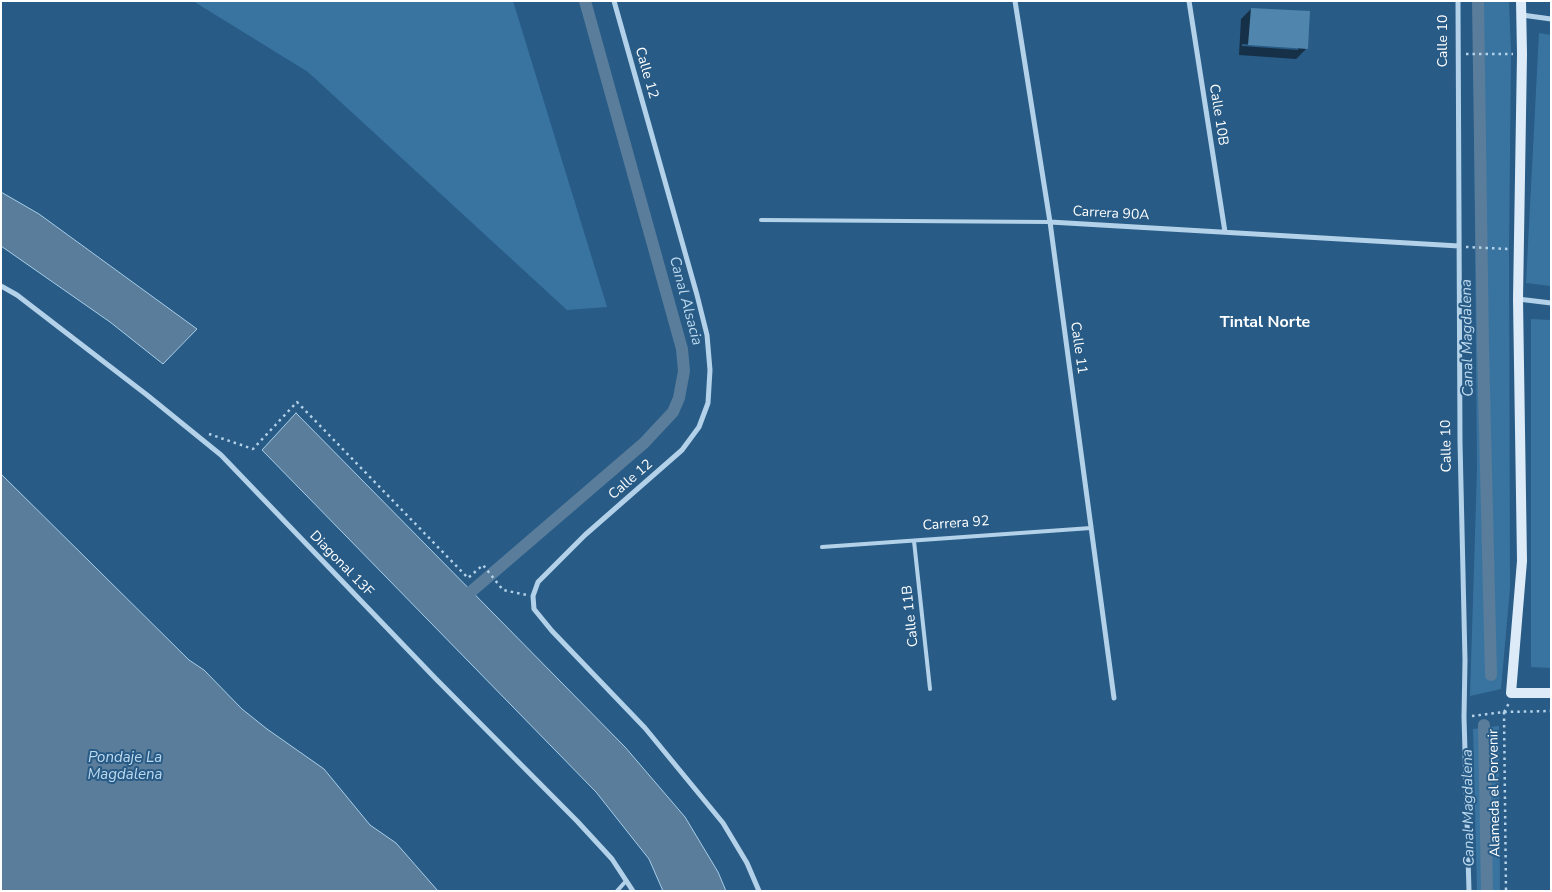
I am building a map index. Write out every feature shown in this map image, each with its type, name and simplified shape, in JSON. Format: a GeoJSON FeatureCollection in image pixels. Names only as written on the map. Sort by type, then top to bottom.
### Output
{"type":"FeatureCollection","features":[{"type":"Feature","properties":{"kind":"street","name":"Calle 12"},"geometry":{"type":"LineString","coordinates":[[533,596],[538,582],[585,534],[682,450],[699,427],[708,403],[710,370],[707,335],[614,1]]}},
{"type":"Feature","properties":{"kind":"street","name":"Calle 11"},"geometry":{"type":"LineString","coordinates":[[1015,1],[1050,222],[1114,698]]}},
{"type":"Feature","properties":{"kind":"street","name":"Calle 10B"},"geometry":{"type":"LineString","coordinates":[[1189,1],[1225,232]]}},
{"type":"Feature","properties":{"kind":"street","name":"Calle 10"},"geometry":{"type":"LineString","coordinates":[[1458,1],[1460,442],[1465,660],[1464,717],[1469,891]]}},
{"type":"Feature","properties":{"kind":"street"},"geometry":{"type":"LineString","coordinates":[[1521,1],[1522,54],[1518,299],[1522,561],[1511,694],[1551,693]]}},
{"type":"Feature","properties":{"kind":"street"},"geometry":{"type":"LineString","coordinates":[[1521,15],[1551,19]]}},
{"type":"Feature","properties":{"kind":"street","name":"Carrera 90A"},"geometry":{"type":"LineString","coordinates":[[1050,222],[1459,246]]}},
{"type":"Feature","properties":{"kind":"street","name":"Diagonal 13F"},"geometry":{"type":"LineString","coordinates":[[1,286],[16,295],[147,395],[221,455],[436,679],[578,821],[612,859],[633,891]]}},
{"type":"Feature","properties":{"kind":"street"},"geometry":{"type":"LineString","coordinates":[[1518,299],[1551,303]]}},
{"type":"Feature","properties":{"kind":"street"},"geometry":{"type":"LineString","coordinates":[[533,596],[534,610],[644,728],[723,823],[747,863],[759,891]]}},
{"type":"Feature","properties":{"kind":"lane","name":"Carrera 90A"},"geometry":{"type":"LineString","coordinates":[[761,220],[1050,222]]}},
{"type":"Feature","properties":{"kind":"lane","name":"Carrera 92"},"geometry":{"type":"LineString","coordinates":[[822,547],[1091,528]]}},
{"type":"Feature","properties":{"kind":"lane","name":"Calle 11B"},"geometry":{"type":"LineString","coordinates":[[914,541],[930,689]]}},
{"type":"Feature","properties":{"kind":"lane"},"geometry":{"type":"LineString","coordinates":[[617,891],[626,881]]}},
{"type":"Feature","properties":{"kind":"path"},"geometry":{"type":"LineString","coordinates":[[1475,54],[1522,54]]}},
{"type":"Feature","properties":{"kind":"path"},"geometry":{"type":"LineString","coordinates":[[1475,247],[1520,250]]}},
{"type":"Feature","properties":{"kind":"path"},"geometry":{"type":"LineString","coordinates":[[184,425],[252,450],[297,402],[468,578],[484,566],[503,590],[533,596]]}},
{"type":"Feature","properties":{"kind":"path","name":"Alameda el Porvenir"},"geometry":{"type":"LineString","coordinates":[[1506,891],[1504,712],[1551,711]]}},
{"type":"Feature","properties":{"kind":"path"},"geometry":{"type":"LineString","coordinates":[[1464,717],[1504,712]]}},
{"type":"Feature","properties":{"kind":"shaded area"},"geometry":{"type":"Polygon","coordinates":[[[193,1],[513,1],[607,307],[567,310],[308,72],[193,1]]]}},
{"type":"Feature","properties":{"kind":"shaded area"},"geometry":{"type":"Polygon","coordinates":[[[1473,1],[1509,1],[1511,52],[1509,251],[1510,588],[1501,689],[1470,696],[1477,469],[1473,1]]]}},
{"type":"Feature","properties":{"kind":"shaded area"},"geometry":{"type":"Polygon","coordinates":[[[1539,33],[1551,35],[1551,286],[1526,283],[1539,33]]]}},
{"type":"Feature","properties":{"kind":"shaded area"},"geometry":{"type":"Polygon","coordinates":[[[1531,319],[1551,320],[1551,668],[1531,667],[1531,319]]]}},
{"type":"Feature","properties":{"kind":"shaded area"},"geometry":{"type":"Polygon","coordinates":[[[1499,726],[1500,891],[1477,891],[1473,729],[1499,726]]]}},
{"type":"Feature","properties":{"kind":"water"},"geometry":{"type":"Polygon","coordinates":[[[1,192],[39,214],[197,329],[163,364],[110,322],[1,246],[1,192]]]}},
{"type":"Feature","properties":{"kind":"water"},"geometry":{"type":"Polygon","coordinates":[[[296,413],[625,747],[685,817],[718,872],[726,891],[663,891],[649,859],[596,792],[262,450],[296,413]]]}},
{"type":"Feature","properties":{"kind":"water","name":"Pondaje La Magdalena"},"geometry":{"type":"Polygon","coordinates":[[[1,474],[189,660],[204,670],[242,709],[324,769],[370,825],[396,843],[438,891],[1,891],[1,474]]]}},
{"type":"Feature","properties":{"kind":"building"},"geometry":{"type":"Polygon","coordinates":[[[1251,8],[1310,11],[1308,49],[1248,45],[1251,8]]]}},
{"type":"Feature","properties":{"kind":"waterway","name":"Canal Alsacia"},"geometry":{"type":"LineString","coordinates":[[459,602],[644,443],[673,412],[679,398],[684,371],[682,349],[585,1]]}},
{"type":"Feature","properties":{"kind":"waterway","name":"Canal Magdalena"},"geometry":{"type":"LineString","coordinates":[[1478,1],[1483,348],[1491,675]]}},
{"type":"Feature","properties":{"kind":"waterway","name":"Canal Magdalena"},"geometry":{"type":"LineString","coordinates":[[1484,725],[1487,891]]}},
{"type":"Feature","properties":{"kind":"district","name":"Tintal Norte"},"geometry":{"type":"Point","coordinates":[1265,323]}}]}
